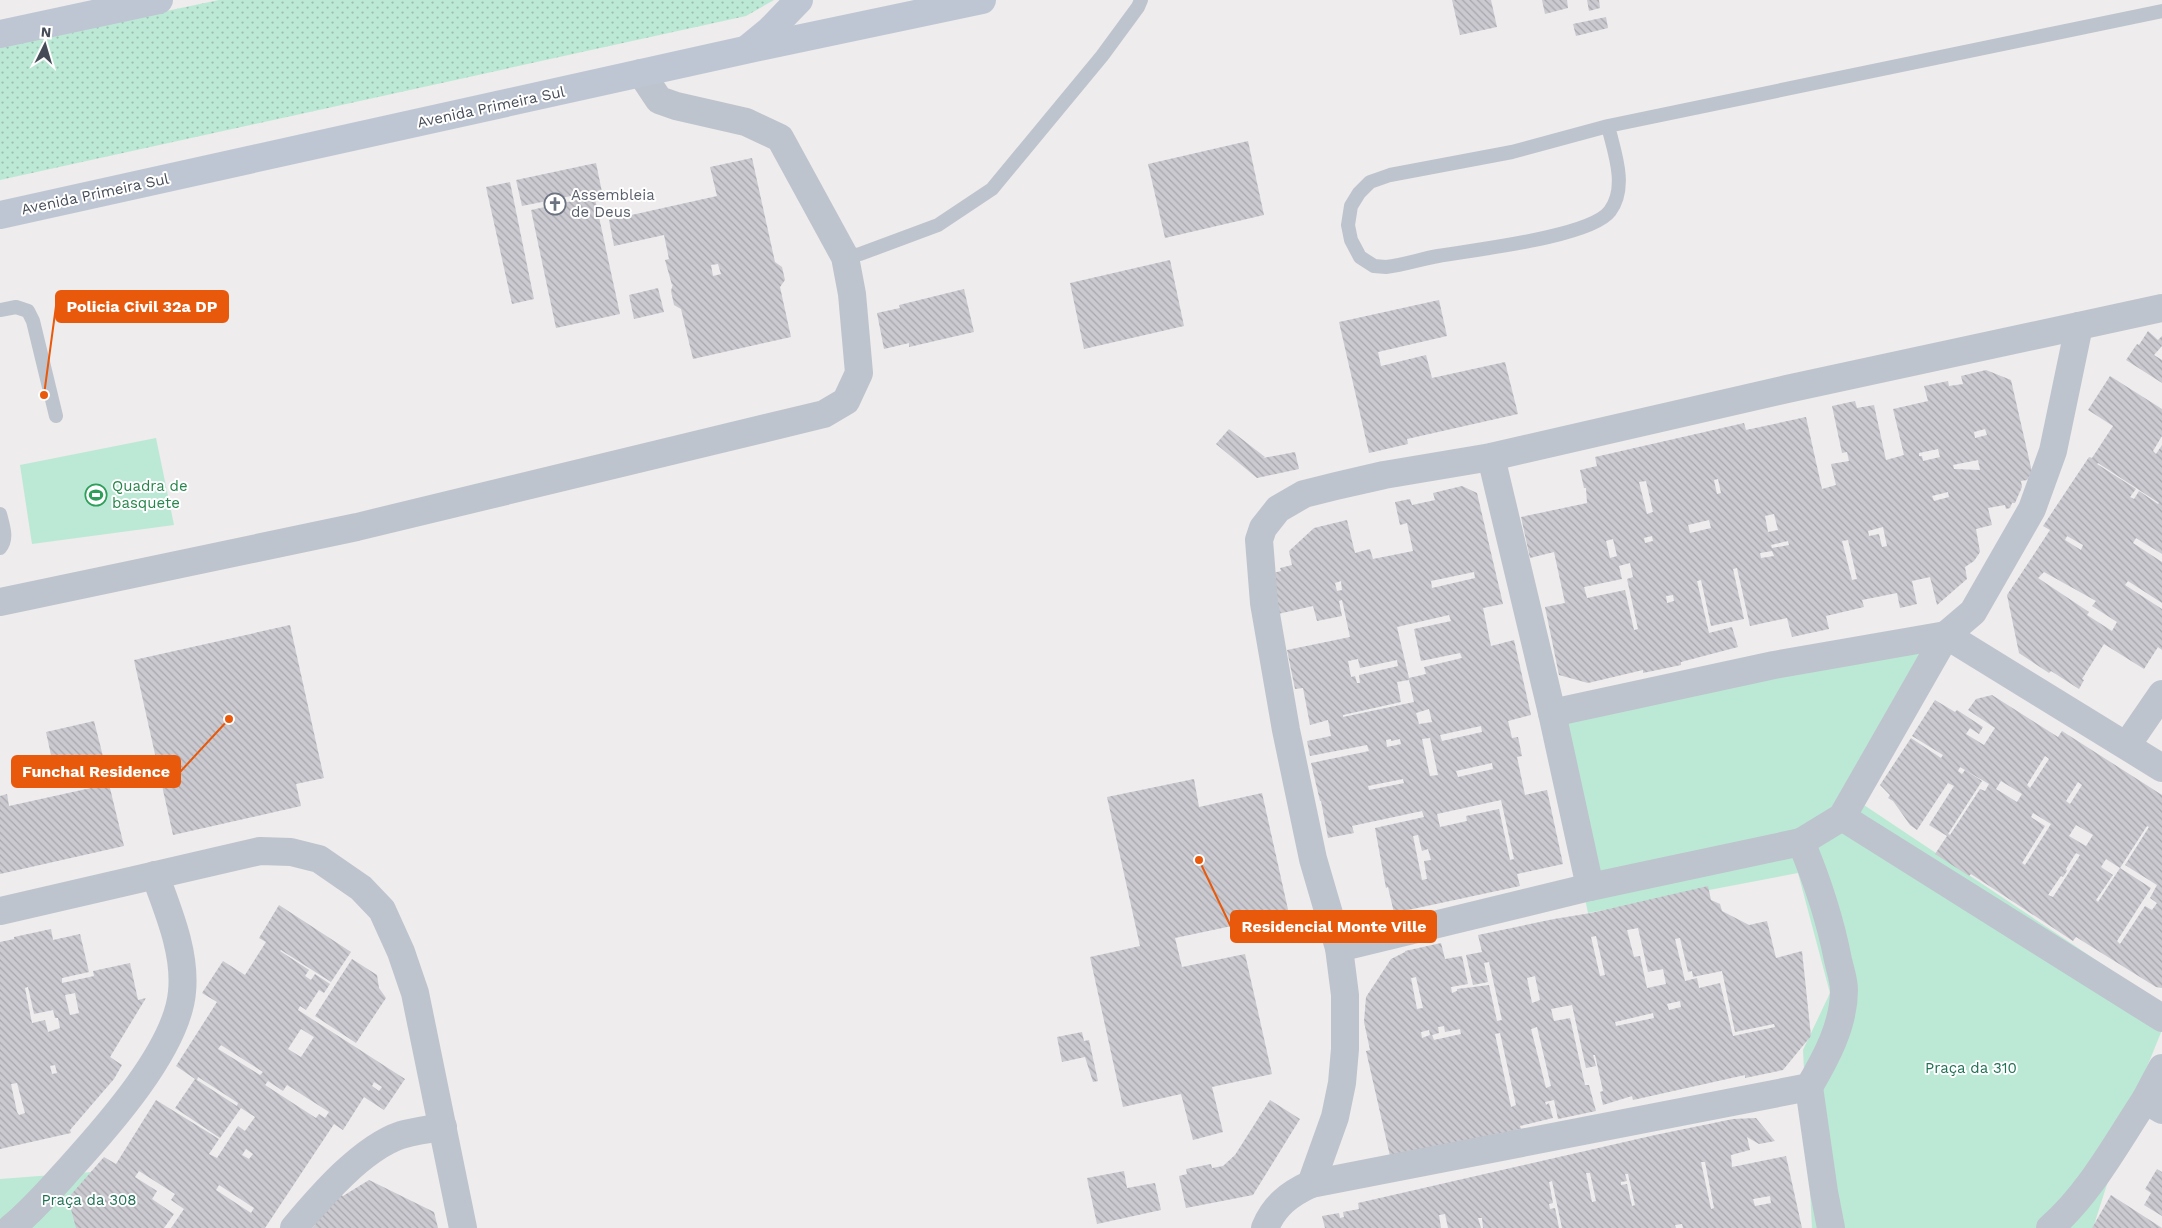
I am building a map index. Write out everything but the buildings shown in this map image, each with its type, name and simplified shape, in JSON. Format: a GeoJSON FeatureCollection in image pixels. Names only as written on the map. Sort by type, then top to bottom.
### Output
{"type":"FeatureCollection","features":[{"type":"Feature","properties":{"kind":"main road"},"geometry":{"type":"LineString","coordinates":[[0,34],[159,0]]}},
{"type":"Feature","properties":{"kind":"main road"},"geometry":{"type":"LineString","coordinates":[[745,50],[770,30],[799,0]]}},
{"type":"Feature","properties":{"kind":"main road","name":"Avenida Primeira Sul"},"geometry":{"type":"LineString","coordinates":[[0,215],[745,50],[982,0]]}},
{"type":"Feature","properties":{"kind":"street"},"geometry":{"type":"LineString","coordinates":[[0,602],[357,527],[824,414],[846,401],[859,373],[852,294],[845,257],[780,138],[746,122],[676,106],[659,100],[641,73]]}},
{"type":"Feature","properties":{"kind":"street"},"geometry":{"type":"LineString","coordinates":[[1311,1184],[1335,1117],[1342,1083],[1345,1048],[1345,995],[1339,948],[1314,859],[1286,730],[1264,603],[1259,540],[1266,523],[1278,509],[1304,494],[1384,475],[1491,457],[1786,388],[2162,308]]}},
{"type":"Feature","properties":{"kind":"street"},"geometry":{"type":"LineString","coordinates":[[1339,948],[1590,887],[1801,842],[1842,817],[1946,635],[1973,612],[2032,509],[2053,451],[2078,326]]}},
{"type":"Feature","properties":{"kind":"street"},"geometry":{"type":"LineString","coordinates":[[1491,457],[1552,713],[1590,887]]}},
{"type":"Feature","properties":{"kind":"street"},"geometry":{"type":"LineString","coordinates":[[1552,713],[1774,665],[1946,635],[2162,768]]}},
{"type":"Feature","properties":{"kind":"street"},"geometry":{"type":"LineString","coordinates":[[2127,746],[2162,694]]}},
{"type":"Feature","properties":{"kind":"street"},"geometry":{"type":"LineString","coordinates":[[1842,817],[2162,1018]]}},
{"type":"Feature","properties":{"kind":"street"},"geometry":{"type":"LineString","coordinates":[[1801,842],[1813,871],[1832,931],[1844,990],[1839,1021],[1830,1048],[1809,1087],[1831,1228]]}},
{"type":"Feature","properties":{"kind":"street"},"geometry":{"type":"LineString","coordinates":[[0,911],[260,851],[291,852],[319,859],[361,888],[382,910],[404,960],[415,993],[463,1228]]}},
{"type":"Feature","properties":{"kind":"street"},"geometry":{"type":"LineString","coordinates":[[21,1225],[114,1119],[166,1040],[179,1008],[182,991],[181,965],[174,926],[155,875]]}},
{"type":"Feature","properties":{"kind":"street"},"geometry":{"type":"LineString","coordinates":[[2050,1228],[2067,1213],[2153,1105],[2162,1068]]}},
{"type":"Feature","properties":{"kind":"street"},"geometry":{"type":"LineString","coordinates":[[1265,1228],[1273,1210],[1296,1191],[1311,1184],[1809,1087]]}},
{"type":"Feature","properties":{"kind":"street"},"geometry":{"type":"LineString","coordinates":[[294,1228],[315,1202],[365,1154],[400,1135],[443,1127]]}},
{"type":"Feature","properties":{"kind":"lane"},"geometry":{"type":"LineString","coordinates":[[845,257],[860,254],[938,225],[992,189],[1102,56],[1138,8],[1141,0]]}},
{"type":"Feature","properties":{"kind":"lane"},"geometry":{"type":"LineString","coordinates":[[1608,126],[1619,175],[1618,186],[1610,211],[1600,220],[1560,234],[1386,267],[1374,266],[1360,256],[1350,240],[1348,225],[1351,206],[1358,193],[1370,182],[1390,175],[1512,152],[1608,126],[2162,11]]}},
{"type":"Feature","properties":{"kind":"lane"},"geometry":{"type":"LineString","coordinates":[[0,310],[16,307],[28,311],[56,416]]}},
{"type":"Feature","properties":{"kind":"lane"},"geometry":{"type":"LineString","coordinates":[[0,514],[4,543],[0,548]]}},
{"type":"Feature","properties":{"kind":"green space"},"geometry":{"type":"Polygon","coordinates":[[[219,0],[774,0],[746,16],[0,180],[0,46],[219,0]]]}},
{"type":"Feature","properties":{"kind":"green space","name":"Quadra de basquete"},"geometry":{"type":"Polygon","coordinates":[[[156,438],[174,525],[32,544],[20,465],[156,438]]]}},
{"type":"Feature","properties":{"kind":"green space","name":"Praça da 310"},"geometry":{"type":"Polygon","coordinates":[[[1937,627],[1864,805],[2162,1004],[2162,1030],[2136,1094],[2093,1228],[1812,1228],[1803,1050],[1830,993],[1798,873],[1588,913],[1545,708],[1937,627]]]}},
{"type":"Feature","properties":{"kind":"green space","name":"Praça da 308"},"geometry":{"type":"Polygon","coordinates":[[[105,1171],[138,1228],[0,1228],[0,1179],[105,1171]]]}},
{"type":"Feature","properties":{"kind":"place","name":"Assembleia de Deus"},"geometry":{"type":"Point","coordinates":[555,204]}},
{"type":"Feature","properties":{"kind":"place","name":"Policia Civil 32a DP"},"geometry":{"type":"Point","coordinates":[44,395]}},
{"type":"Feature","properties":{"kind":"place","name":"Quadra de basquete"},"geometry":{"type":"Point","coordinates":[96,495]}},
{"type":"Feature","properties":{"kind":"place","name":"Funchal Residence"},"geometry":{"type":"Point","coordinates":[229,719]}},
{"type":"Feature","properties":{"kind":"place","name":"Residencial Monte Ville"},"geometry":{"type":"Point","coordinates":[1199,860]}}]}
